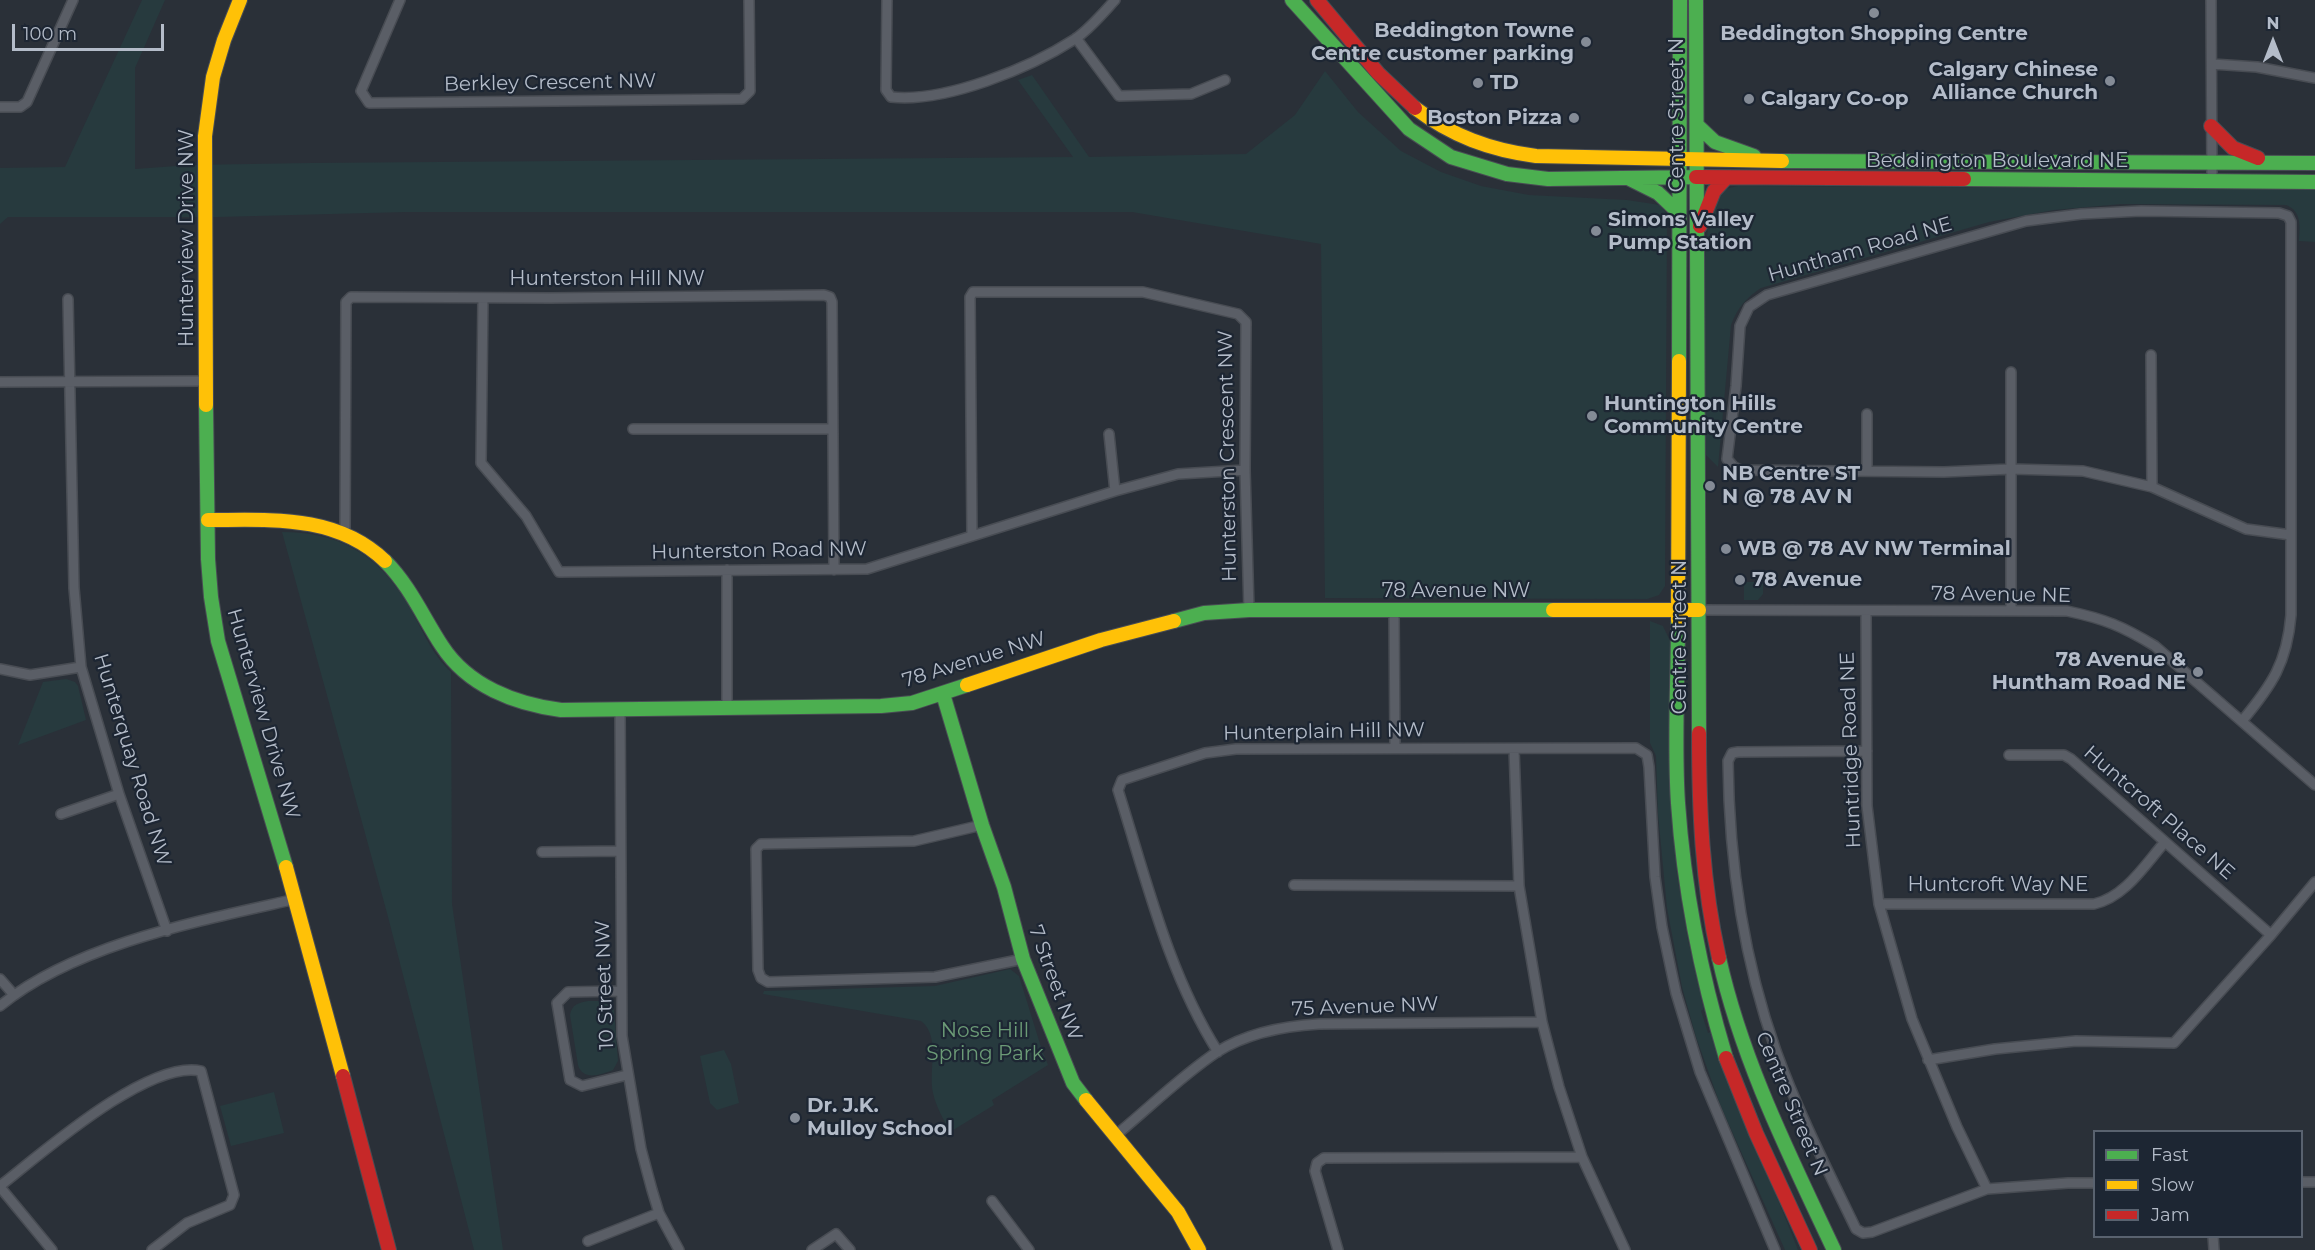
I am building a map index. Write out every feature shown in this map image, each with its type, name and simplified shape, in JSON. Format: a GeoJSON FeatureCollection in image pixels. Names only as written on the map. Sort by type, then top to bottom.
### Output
{"type":"FeatureCollection","features":[{"type":"Feature","properties":{"kind":"main road","name":"Hunterview Drive NW"},"geometry":{"type":"LineString","coordinates":[[240,0],[224,36],[214,69],[206,117],[204,159],[208,559],[211,597],[218,641],[296,898],[389,1250]]}},
{"type":"Feature","properties":{"kind":"main road","name":"Beddington Boulevard NE"},"geometry":{"type":"LineString","coordinates":[[1292,0],[1409,129],[1450,157],[1507,174],[1548,179],[1697,177],[2315,183]]}},
{"type":"Feature","properties":{"kind":"main road","name":"Beddington Boulevard NE"},"geometry":{"type":"LineString","coordinates":[[1317,0],[1400,96],[1451,132],[1502,151],[1549,158],[1770,161],[2315,162]]}},
{"type":"Feature","properties":{"kind":"main road","name":"Centre Street N"},"geometry":{"type":"LineString","coordinates":[[1680,0],[1689,159],[1697,177],[1700,803],[1704,869],[1718,955],[1739,1032],[1756,1082],[1834,1250]]}},
{"type":"Feature","properties":{"kind":"main road","name":"Centre Street N"},"geometry":{"type":"LineString","coordinates":[[1696,0],[1698,126],[1689,159],[1679,177],[1678,212],[1678,801],[1684,872],[1700,967],[1728,1063],[1810,1250]]}},
{"type":"Feature","properties":{"kind":"main road"},"geometry":{"type":"LineString","coordinates":[[1698,126],[1724,147],[1770,161]]}},
{"type":"Feature","properties":{"kind":"main road"},"geometry":{"type":"LineString","coordinates":[[2211,126],[2233,148],[2271,162]]}},
{"type":"Feature","properties":{"kind":"main road"},"geometry":{"type":"LineString","coordinates":[[1628,178],[1658,193],[1678,212]]}},
{"type":"Feature","properties":{"kind":"main road"},"geometry":{"type":"LineString","coordinates":[[1696,236],[1714,191],[1726,178]]}},
{"type":"Feature","properties":{"kind":"main road","name":"78 Avenue NW"},"geometry":{"type":"LineString","coordinates":[[208,520],[306,523],[345,534],[373,550],[399,574],[445,651],[464,672],[487,688],[523,704],[543,708],[620,710],[881,706],[912,703],[1113,637],[1204,613],[1249,609],[1699,610]]}},
{"type":"Feature","properties":{"kind":"main road","name":"7 Street NW"},"geometry":{"type":"LineString","coordinates":[[943,694],[982,825],[1004,887],[1023,959],[1073,1083],[1178,1212],[1194,1237],[1199,1250]]}},
{"type":"Feature","properties":{"kind":"street"},"geometry":{"type":"LineString","coordinates":[[0,107],[20,107],[27,102],[73,0]]}},
{"type":"Feature","properties":{"kind":"street","name":"Berkley Crescent NW"},"geometry":{"type":"LineString","coordinates":[[400,0],[361,91],[369,103],[742,99],[750,91],[749,0]]}},
{"type":"Feature","properties":{"kind":"street"},"geometry":{"type":"LineString","coordinates":[[887,0],[886,90],[891,97],[901,99],[957,91],[1022,69],[1077,38],[1115,0]]}},
{"type":"Feature","properties":{"kind":"street"},"geometry":{"type":"LineString","coordinates":[[2211,0],[2212,181]]}},
{"type":"Feature","properties":{"kind":"street"},"geometry":{"type":"LineString","coordinates":[[1077,38],[1119,96],[1191,94],[1225,80]]}},
{"type":"Feature","properties":{"kind":"street"},"geometry":{"type":"LineString","coordinates":[[2212,64],[2257,67],[2315,78]]}},
{"type":"Feature","properties":{"kind":"street","name":"Huntham Road NE"},"geometry":{"type":"LineString","coordinates":[[2242,721],[2266,692],[2280,666],[2289,640],[2291,615],[2291,535],[2291,222],[2288,216],[2279,213],[2131,212],[2081,214],[2026,221],[1767,295],[1749,307],[1740,326],[1736,386],[1727,459],[1734,467],[1741,470],[2083,471],[2152,487],[2246,529],[2291,535]]}},
{"type":"Feature","properties":{"kind":"street","name":"Hunterston Crescent NW"},"geometry":{"type":"LineString","coordinates":[[972,536],[970,297],[973,292],[1143,292],[1238,314],[1246,322],[1245,470],[1249,609]]}},
{"type":"Feature","properties":{"kind":"street","name":"Hunterston Hill NW"},"geometry":{"type":"LineString","coordinates":[[345,534],[346,302],[351,297],[824,295],[830,297],[832,302],[834,570]]}},
{"type":"Feature","properties":{"kind":"street","name":"Hunterston Road NW"},"geometry":{"type":"LineString","coordinates":[[483,298],[481,463],[526,516],[559,572],[867,569],[1115,491],[1178,474],[1245,470]]}},
{"type":"Feature","properties":{"kind":"street","name":"Hunterquay Road NW"},"geometry":{"type":"LineString","coordinates":[[68,299],[74,588],[81,667],[119,794],[166,931]]}},
{"type":"Feature","properties":{"kind":"street"},"geometry":{"type":"LineString","coordinates":[[2151,355],[2152,487]]}},
{"type":"Feature","properties":{"kind":"street"},"geometry":{"type":"LineString","coordinates":[[2011,372],[2011,610]]}},
{"type":"Feature","properties":{"kind":"street"},"geometry":{"type":"LineString","coordinates":[[0,382],[207,381]]}},
{"type":"Feature","properties":{"kind":"street"},"geometry":{"type":"LineString","coordinates":[[1867,470],[1868,414]]}},
{"type":"Feature","properties":{"kind":"street"},"geometry":{"type":"LineString","coordinates":[[633,429],[833,429]]}},
{"type":"Feature","properties":{"kind":"street"},"geometry":{"type":"LineString","coordinates":[[1109,434],[1115,491]]}},
{"type":"Feature","properties":{"kind":"street"},"geometry":{"type":"LineString","coordinates":[[727,570],[727,708]]}},
{"type":"Feature","properties":{"kind":"street","name":"78 Avenue NE"},"geometry":{"type":"LineString","coordinates":[[1699,610],[2067,611],[2098,618],[2126,628],[2155,646],[2315,785]]}},
{"type":"Feature","properties":{"kind":"street"},"geometry":{"type":"LineString","coordinates":[[1394,611],[1395,747]]}},
{"type":"Feature","properties":{"kind":"street","name":"Huntridge Road NE"},"geometry":{"type":"LineString","coordinates":[[1866,612],[1867,806],[1879,904],[1912,1019],[1928,1060],[1987,1190]]}},
{"type":"Feature","properties":{"kind":"street"},"geometry":{"type":"LineString","coordinates":[[0,669],[30,675],[81,667]]}},
{"type":"Feature","properties":{"kind":"street","name":"10 Street NW"},"geometry":{"type":"LineString","coordinates":[[620,710],[622,1036],[641,1149],[659,1213],[679,1250]]}},
{"type":"Feature","properties":{"kind":"street","name":"Hunterplain Hill NW"},"geometry":{"type":"LineString","coordinates":[[1218,1052],[1203,1028],[1179,979],[1118,790],[1122,780],[1205,753],[1236,748],[1636,748],[1647,755],[1655,877],[1662,927],[1676,993],[1700,1072],[1775,1244],[1775,1250]]}},
{"type":"Feature","properties":{"kind":"street"},"geometry":{"type":"LineString","coordinates":[[1514,748],[1518,885],[1542,1022],[1559,1087],[1582,1157],[1625,1250]]}},
{"type":"Feature","properties":{"kind":"street"},"geometry":{"type":"LineString","coordinates":[[1867,751],[1738,752],[1732,753],[1729,757],[1731,826],[1739,906],[1762,1008],[1776,1051],[1797,1102],[1856,1229],[1863,1233],[1872,1232],[1987,1190],[2093,1183]]}},
{"type":"Feature","properties":{"kind":"street","name":"Huntcroft Place NE"},"geometry":{"type":"LineString","coordinates":[[2009,755],[2064,756],[2071,759],[2271,935]]}},
{"type":"Feature","properties":{"kind":"street"},"geometry":{"type":"LineString","coordinates":[[61,814],[119,794]]}},
{"type":"Feature","properties":{"kind":"street"},"geometry":{"type":"LineString","coordinates":[[982,825],[914,841],[761,844],[756,849],[758,970],[761,978],[768,982],[935,977],[1023,959]]}},
{"type":"Feature","properties":{"kind":"street","name":"Huntcroft Way NE"},"geometry":{"type":"LineString","coordinates":[[1879,904],[2070,904],[2106,901],[2122,890],[2164,843]]}},
{"type":"Feature","properties":{"kind":"street"},"geometry":{"type":"LineString","coordinates":[[542,852],[620,851]]}},
{"type":"Feature","properties":{"kind":"street"},"geometry":{"type":"LineString","coordinates":[[1928,1060],[1995,1049],[2076,1041],[2174,1043],[2271,935],[2315,882]]}},
{"type":"Feature","properties":{"kind":"street"},"geometry":{"type":"LineString","coordinates":[[1294,885],[1518,885]]}},
{"type":"Feature","properties":{"kind":"street"},"geometry":{"type":"LineString","coordinates":[[0,1006],[14,995],[66,966],[107,949],[166,931],[296,898]]}},
{"type":"Feature","properties":{"kind":"street"},"geometry":{"type":"LineString","coordinates":[[0,978],[14,995]]}},
{"type":"Feature","properties":{"kind":"street"},"geometry":{"type":"LineString","coordinates":[[621,991],[568,992],[557,1002],[570,1080],[582,1086],[627,1075]]}},
{"type":"Feature","properties":{"kind":"street","name":"75 Avenue NW"},"geometry":{"type":"LineString","coordinates":[[1116,1135],[1218,1052],[1254,1036],[1291,1026],[1542,1022]]}},
{"type":"Feature","properties":{"kind":"street"},"geometry":{"type":"LineString","coordinates":[[52,1250],[0,1187],[116,1098],[155,1079],[191,1069],[201,1071],[234,1195],[230,1205],[187,1223],[152,1250]]}},
{"type":"Feature","properties":{"kind":"street"},"geometry":{"type":"LineString","coordinates":[[1338,1250],[1315,1171],[1317,1163],[1324,1158],[1582,1157]]}},
{"type":"Feature","properties":{"kind":"street"},"geometry":{"type":"LineString","coordinates":[[992,1201],[1029,1250]]}},
{"type":"Feature","properties":{"kind":"street"},"geometry":{"type":"LineString","coordinates":[[588,1241],[659,1213]]}},
{"type":"Feature","properties":{"kind":"street"},"geometry":{"type":"LineString","coordinates":[[812,1250],[836,1234],[850,1250]]}},
{"type":"Feature","properties":{"kind":"green space"},"geometry":{"type":"Polygon","coordinates":[[[142,0],[165,0],[135,68],[135,169],[190,165],[310,163],[1073,157],[1018,80],[1032,75],[1089,157],[1246,154],[1295,115],[1325,71],[1358,112],[1401,151],[1441,172],[1481,186],[1529,195],[1627,200],[1660,205],[1667,214],[1665,586],[1659,595],[1647,599],[1325,598],[1321,244],[1132,212],[406,212],[218,217],[8,217],[0,224],[0,168],[65,167],[142,0]]]}},
{"type":"Feature","properties":{"kind":"green space"},"geometry":{"type":"Polygon","coordinates":[[[1738,186],[2315,189],[2315,242],[2299,241],[2300,225],[2297,215],[2286,205],[2122,204],[2054,210],[1989,222],[1761,288],[1743,304],[1731,325],[1718,467],[1706,455],[1702,444],[1703,274],[1709,218],[1717,196],[1725,189],[1738,186]]]}},
{"type":"Feature","properties":{"kind":"green space"},"geometry":{"type":"Polygon","coordinates":[[[282,532],[321,536],[355,549],[369,559],[396,586],[432,648],[451,672],[452,904],[503,1250],[474,1250],[387,913],[282,532]]]}},
{"type":"Feature","properties":{"kind":"green space"},"geometry":{"type":"Polygon","coordinates":[[[1755,573],[1763,581],[1763,594],[1758,600],[1744,600],[1744,582],[1755,582],[1755,573]]]}},
{"type":"Feature","properties":{"kind":"green space"},"geometry":{"type":"Polygon","coordinates":[[[1650,621],[1663,626],[1670,641],[1673,812],[1677,874],[1688,940],[1704,1009],[1701,1011],[1798,1250],[1785,1250],[1721,1107],[1696,1037],[1682,987],[1667,908],[1658,814],[1656,756],[1650,743],[1650,621]]]}},
{"type":"Feature","properties":{"kind":"green space"},"geometry":{"type":"Polygon","coordinates":[[[66,679],[75,682],[78,686],[86,720],[18,745],[43,682],[66,679]]]}},
{"type":"Feature","properties":{"kind":"green space","name":"Nose Hill Spring Park"},"geometry":{"type":"Polygon","coordinates":[[[1010,969],[1019,976],[1048,1065],[992,1100],[994,1105],[950,1132],[934,1098],[931,1035],[921,1021],[763,994],[764,991],[935,986],[1010,969]]]}},
{"type":"Feature","properties":{"kind":"green space"},"geometry":{"type":"Polygon","coordinates":[[[604,1001],[614,1010],[618,1061],[613,1070],[603,1074],[588,1075],[580,1070],[578,1065],[570,1015],[572,1008],[581,1002],[604,1001]]]}},
{"type":"Feature","properties":{"kind":"green space"},"geometry":{"type":"Polygon","coordinates":[[[724,1050],[731,1064],[739,1103],[717,1110],[710,1103],[700,1056],[724,1050]]]}},
{"type":"Feature","properties":{"kind":"green space"},"geometry":{"type":"Polygon","coordinates":[[[274,1092],[284,1133],[231,1146],[220,1106],[274,1092]]]}},
{"type":"Feature","properties":{"kind":"traffic: fast"},"geometry":{"type":"LineString","coordinates":[[1292,0],[1409,129],[1451,157],[1507,174],[1548,179],[1696,177]]}},
{"type":"Feature","properties":{"kind":"traffic: fast"},"geometry":{"type":"LineString","coordinates":[[1679,361],[1680,0]]}},
{"type":"Feature","properties":{"kind":"traffic: fast"},"geometry":{"type":"LineString","coordinates":[[1696,0],[1699,733]]}},
{"type":"Feature","properties":{"kind":"traffic: fast"},"geometry":{"type":"LineString","coordinates":[[1698,126],[1715,142],[1754,156]]}},
{"type":"Feature","properties":{"kind":"traffic: fast"},"geometry":{"type":"LineString","coordinates":[[1782,161],[2315,163]]}},
{"type":"Feature","properties":{"kind":"traffic: fast"},"geometry":{"type":"LineString","coordinates":[[1630,179],[1658,193],[1678,212]]}},
{"type":"Feature","properties":{"kind":"traffic: fast"},"geometry":{"type":"LineString","coordinates":[[1964,179],[2315,182]]}},
{"type":"Feature","properties":{"kind":"traffic: fast"},"geometry":{"type":"LineString","coordinates":[[206,405],[208,559],[218,641],[286,867]]}},
{"type":"Feature","properties":{"kind":"traffic: fast"},"geometry":{"type":"LineString","coordinates":[[385,561],[409,591],[442,646],[465,672],[494,691],[544,707],[561,710],[881,706],[912,703],[967,685]]}},
{"type":"Feature","properties":{"kind":"traffic: fast"},"geometry":{"type":"LineString","coordinates":[[1174,621],[1204,613],[1249,610],[1553,610]]}},
{"type":"Feature","properties":{"kind":"traffic: fast"},"geometry":{"type":"LineString","coordinates":[[1678,620],[1676,758],[1681,836],[1695,932],[1726,1058]]}},
{"type":"Feature","properties":{"kind":"traffic: fast"},"geometry":{"type":"LineString","coordinates":[[943,694],[982,825],[1004,887],[1023,959],[1073,1083],[1086,1100]]}},
{"type":"Feature","properties":{"kind":"traffic: fast"},"geometry":{"type":"LineString","coordinates":[[1719,958],[1740,1034],[1768,1107],[1834,1250]]}},
{"type":"Feature","properties":{"kind":"traffic: slow"},"geometry":{"type":"LineString","coordinates":[[206,405],[205,136],[213,77],[224,40],[240,0]]}},
{"type":"Feature","properties":{"kind":"traffic: slow"},"geometry":{"type":"LineString","coordinates":[[1415,108],[1457,134],[1487,146],[1536,156],[1782,161]]}},
{"type":"Feature","properties":{"kind":"traffic: slow"},"geometry":{"type":"LineString","coordinates":[[1678,620],[1679,361]]}},
{"type":"Feature","properties":{"kind":"traffic: slow"},"geometry":{"type":"LineString","coordinates":[[208,520],[278,521],[324,527],[366,546],[385,561]]}},
{"type":"Feature","properties":{"kind":"traffic: slow"},"geometry":{"type":"LineString","coordinates":[[1553,610],[1699,610]]}},
{"type":"Feature","properties":{"kind":"traffic: slow"},"geometry":{"type":"LineString","coordinates":[[967,685],[1101,640],[1174,621]]}},
{"type":"Feature","properties":{"kind":"traffic: slow"},"geometry":{"type":"LineString","coordinates":[[286,867],[343,1076]]}},
{"type":"Feature","properties":{"kind":"traffic: slow"},"geometry":{"type":"LineString","coordinates":[[1086,1100],[1178,1212],[1199,1250]]}},
{"type":"Feature","properties":{"kind":"traffic: jam"},"geometry":{"type":"LineString","coordinates":[[1317,0],[1378,73],[1415,108]]}},
{"type":"Feature","properties":{"kind":"traffic: jam"},"geometry":{"type":"LineString","coordinates":[[2211,126],[2233,148],[2258,158]]}},
{"type":"Feature","properties":{"kind":"traffic: jam"},"geometry":{"type":"LineString","coordinates":[[1696,177],[1964,179]]}},
{"type":"Feature","properties":{"kind":"traffic: jam"},"geometry":{"type":"LineString","coordinates":[[1700,226],[1714,191],[1726,178]]}},
{"type":"Feature","properties":{"kind":"traffic: jam"},"geometry":{"type":"LineString","coordinates":[[1699,733],[1705,874],[1719,958]]}},
{"type":"Feature","properties":{"kind":"traffic: jam"},"geometry":{"type":"LineString","coordinates":[[1726,1058],[1756,1133],[1810,1250]]}},
{"type":"Feature","properties":{"kind":"traffic: jam"},"geometry":{"type":"LineString","coordinates":[[343,1076],[389,1250]]}},
{"type":"Feature","properties":{"kind":"place","name":"Beddington Shopping Centre"},"geometry":{"type":"Point","coordinates":[1874,13]}},
{"type":"Feature","properties":{"kind":"place","name":"Beddington Towne Centre customer parking"},"geometry":{"type":"Point","coordinates":[1586,42]}},
{"type":"Feature","properties":{"kind":"place","name":"Calgary Chinese Alliance Church"},"geometry":{"type":"Point","coordinates":[2110,81]}},
{"type":"Feature","properties":{"kind":"place","name":"TD"},"geometry":{"type":"Point","coordinates":[1478,83]}},
{"type":"Feature","properties":{"kind":"place","name":"Calgary Co-op"},"geometry":{"type":"Point","coordinates":[1749,99]}},
{"type":"Feature","properties":{"kind":"place","name":"Boston Pizza"},"geometry":{"type":"Point","coordinates":[1574,118]}},
{"type":"Feature","properties":{"kind":"place","name":"Simons Valley Pump Station"},"geometry":{"type":"Point","coordinates":[1596,231]}},
{"type":"Feature","properties":{"kind":"place","name":"Huntington Hills Community Centre"},"geometry":{"type":"Point","coordinates":[1592,416]}},
{"type":"Feature","properties":{"kind":"place","name":"NB Centre ST N @ 78 AV N"},"geometry":{"type":"Point","coordinates":[1710,486]}},
{"type":"Feature","properties":{"kind":"place","name":"WB @ 78 AV NW Terminal"},"geometry":{"type":"Point","coordinates":[1726,549]}},
{"type":"Feature","properties":{"kind":"place","name":"78 Avenue"},"geometry":{"type":"Point","coordinates":[1740,580]}},
{"type":"Feature","properties":{"kind":"place","name":"78 Avenue & Huntham Road NE"},"geometry":{"type":"Point","coordinates":[2198,672]}},
{"type":"Feature","properties":{"kind":"place","name":"Dr. J.K. Mulloy School"},"geometry":{"type":"Point","coordinates":[795,1118]}}]}
